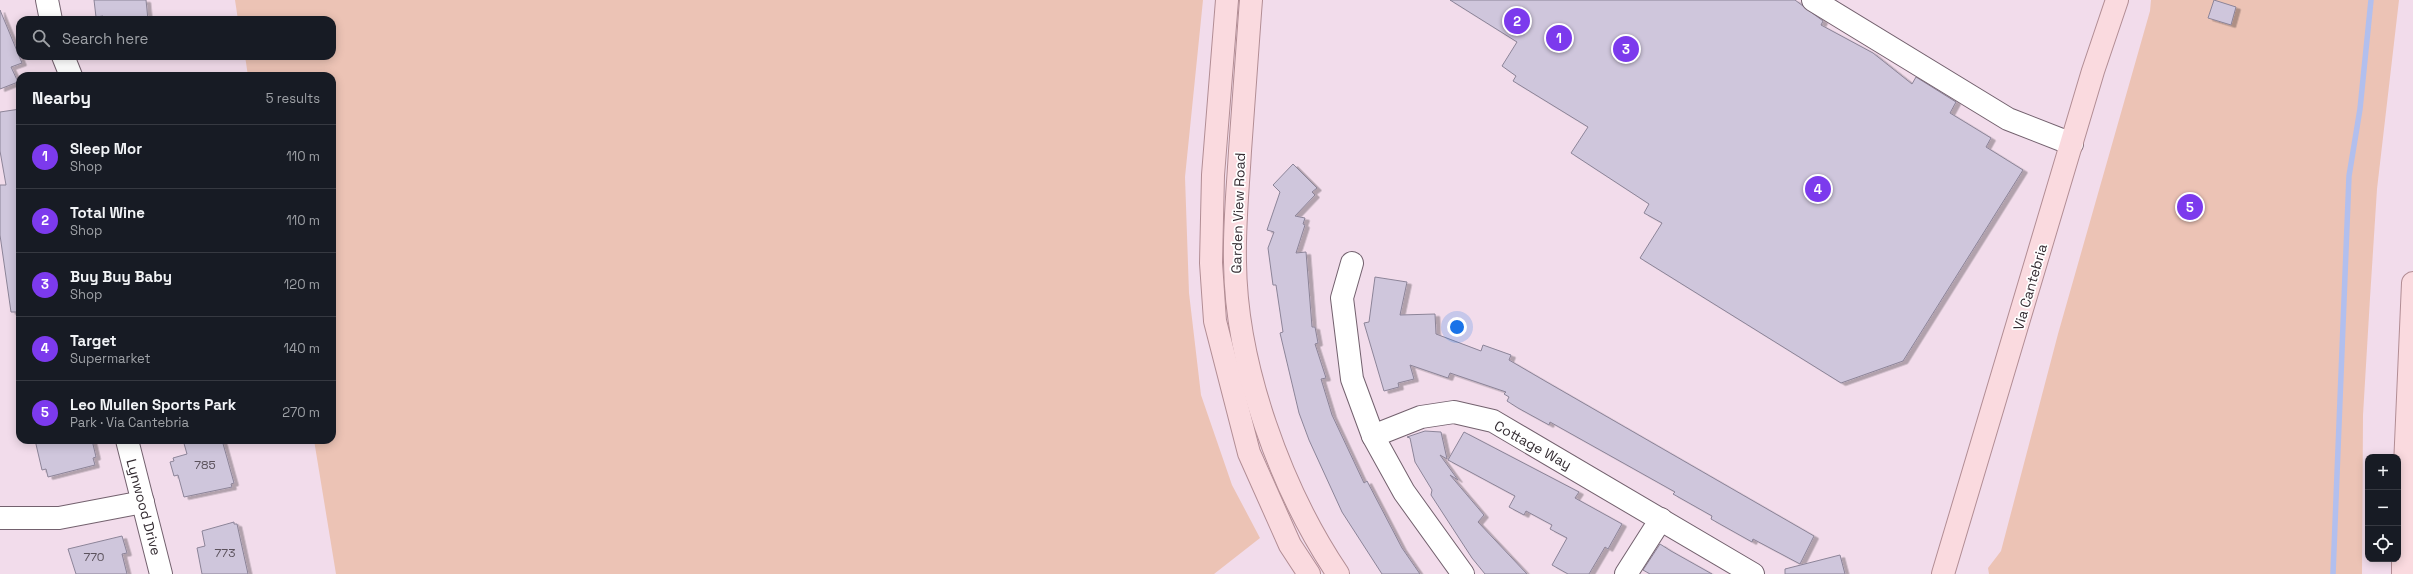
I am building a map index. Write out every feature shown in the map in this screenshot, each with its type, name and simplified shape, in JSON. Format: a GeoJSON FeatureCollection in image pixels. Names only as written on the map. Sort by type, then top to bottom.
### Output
{"type":"FeatureCollection","features":[{"type":"Feature","properties":{"kind":"main road","name":"Garden View Road"},"geometry":{"type":"LineString","coordinates":[[1227,0],[1213,175],[1211,263],[1215,321],[1249,452],[1290,545],[1309,574]]}},
{"type":"Feature","properties":{"kind":"main road","name":"Garden View Road"},"geometry":{"type":"LineString","coordinates":[[1251,0],[1235,241],[1235,263],[1240,318],[1259,404],[1284,474],[1314,538],[1338,574]]}},
{"type":"Feature","properties":{"kind":"main road","name":"Via Cantebria"},"geometry":{"type":"LineString","coordinates":[[1943,574],[2105,32],[2118,0]]}},
{"type":"Feature","properties":{"kind":"main road"},"geometry":{"type":"LineString","coordinates":[[2403,574],[2403,512],[2413,283]]}},
{"type":"Feature","properties":{"kind":"street"},"geometry":{"type":"LineString","coordinates":[[47,0],[50,16]]}},
{"type":"Feature","properties":{"kind":"street"},"geometry":{"type":"LineString","coordinates":[[1813,0],[2008,119],[2072,144]]}},
{"type":"Feature","properties":{"kind":"street"},"geometry":{"type":"LineString","coordinates":[[64,60],[69,72]]}},
{"type":"Feature","properties":{"kind":"street"},"geometry":{"type":"LineString","coordinates":[[1352,263],[1342,298],[1352,379],[1373,436],[1404,492],[1464,574]]}},
{"type":"Feature","properties":{"kind":"street","name":"Cottage Way"},"geometry":{"type":"LineString","coordinates":[[1373,436],[1421,417],[1454,412],[1492,422],[1753,574]]}},
{"type":"Feature","properties":{"kind":"street","name":"Lynwood Drive"},"geometry":{"type":"LineString","coordinates":[[128,444],[161,574]]}},
{"type":"Feature","properties":{"kind":"street"},"geometry":{"type":"LineString","coordinates":[[0,518],[59,518],[143,502]]}},
{"type":"Feature","properties":{"kind":"street"},"geometry":{"type":"LineString","coordinates":[[1626,574],[1660,519]]}},
{"type":"Feature","properties":{"kind":"shaded area"},"geometry":{"type":"Polygon","coordinates":[[[235,0],[1203,0],[1185,177],[1189,293],[1201,395],[1232,485],[1260,538],[1214,574],[336,574],[315,444],[336,444],[336,72],[247,72],[246,60],[336,60],[336,16],[237,16],[235,0]]]}},
{"type":"Feature","properties":{"kind":"shaded area"},"geometry":{"type":"Polygon","coordinates":[[[2151,0],[2399,0],[2377,189],[2363,415],[2362,574],[1989,574],[1988,568],[2001,551],[2058,334],[2150,11],[2151,0]]]}},
{"type":"Feature","properties":{"kind":"building"},"geometry":{"type":"Polygon","coordinates":[[[94,0],[146,0],[148,16],[96,16],[94,0]]]}},
{"type":"Feature","properties":{"kind":"building"},"geometry":{"type":"Polygon","coordinates":[[[1450,0],[1795,0],[1823,21],[1821,25],[1873,53],[1912,84],[1916,77],[1956,102],[1950,113],[1991,138],[1986,147],[2023,170],[1903,361],[1841,383],[1640,258],[1662,223],[1644,213],[1649,204],[1571,153],[1588,127],[1513,81],[1516,76],[1502,66],[1517,42],[1450,0]]]}},
{"type":"Feature","properties":{"kind":"building"},"geometry":{"type":"Polygon","coordinates":[[[2214,0],[2236,7],[2231,25],[2208,18],[2214,0]]]}},
{"type":"Feature","properties":{"kind":"building"},"geometry":{"type":"Polygon","coordinates":[[[0,10],[16,49],[16,60],[21,60],[22,63],[11,67],[16,78],[16,83],[0,89],[0,10]]]}},
{"type":"Feature","properties":{"kind":"building"},"geometry":{"type":"Polygon","coordinates":[[[16,110],[16,312],[11,312],[0,235],[0,185],[6,185],[0,151],[0,112],[16,110]]]}},
{"type":"Feature","properties":{"kind":"building"},"geometry":{"type":"Polygon","coordinates":[[[1293,164],[1317,188],[1312,192],[1315,195],[1295,216],[1305,218],[1303,224],[1305,225],[1296,253],[1306,252],[1312,327],[1315,327],[1318,343],[1315,344],[1326,378],[1321,379],[1332,415],[1364,483],[1367,481],[1402,548],[1420,574],[1382,574],[1342,512],[1309,440],[1299,413],[1280,333],[1283,332],[1276,285],[1273,285],[1268,248],[1274,232],[1267,230],[1280,192],[1273,185],[1293,164]]]}},
{"type":"Feature","properties":{"kind":"building"},"geometry":{"type":"Polygon","coordinates":[[[1375,277],[1407,282],[1400,315],[1435,314],[1436,334],[1481,351],[1483,345],[1511,355],[1509,360],[1814,536],[1800,564],[1753,539],[1752,542],[1711,519],[1712,516],[1673,494],[1675,492],[1550,422],[1549,425],[1518,408],[1507,401],[1509,397],[1504,394],[1506,392],[1450,373],[1448,378],[1410,365],[1414,379],[1398,383],[1399,387],[1384,391],[1364,323],[1369,322],[1375,277]]]}},
{"type":"Feature","properties":{"kind":"building"},"geometry":{"type":"Polygon","coordinates":[[[1425,431],[1441,432],[1447,459],[1440,455],[1458,480],[1450,475],[1484,515],[1478,522],[1527,574],[1485,574],[1472,558],[1431,495],[1432,490],[1415,462],[1410,438],[1407,437],[1425,431]]]}},
{"type":"Feature","properties":{"kind":"building"},"geometry":{"type":"Polygon","coordinates":[[[1464,432],[1579,492],[1575,498],[1622,524],[1608,549],[1605,547],[1589,574],[1568,574],[1552,565],[1567,538],[1550,529],[1552,525],[1526,511],[1524,515],[1509,507],[1515,496],[1448,460],[1464,432]]]}},
{"type":"Feature","properties":{"kind":"building"},"geometry":{"type":"Polygon","coordinates":[[[36,444],[93,444],[96,457],[93,458],[95,465],[48,477],[46,469],[42,470],[36,444]]]}},
{"type":"Feature","properties":{"kind":"building"},"geometry":{"type":"Polygon","coordinates":[[[184,444],[223,444],[234,483],[231,484],[232,487],[184,497],[178,475],[174,476],[170,462],[174,461],[173,458],[187,454],[184,444]]]}},
{"type":"Feature","properties":{"kind":"building"},"geometry":{"type":"Polygon","coordinates":[[[234,522],[234,524],[237,524],[248,574],[202,574],[197,548],[205,546],[202,531],[234,522]]]}},
{"type":"Feature","properties":{"kind":"building"},"geometry":{"type":"Polygon","coordinates":[[[122,536],[127,553],[122,554],[127,574],[76,574],[68,549],[122,536]]]}},
{"type":"Feature","properties":{"kind":"building"},"geometry":{"type":"Polygon","coordinates":[[[1660,544],[1712,574],[1650,574],[1643,570],[1660,544]]]}},
{"type":"Feature","properties":{"kind":"building"},"geometry":{"type":"Polygon","coordinates":[[[1840,555],[1845,574],[1785,574],[1785,569],[1840,555]]]}},
{"type":"Feature","properties":{"kind":"waterway"},"geometry":{"type":"LineString","coordinates":[[2333,574],[2349,176],[2360,109],[2371,0]]}},
{"type":"Feature","properties":{"kind":"place","name":"Total Wine"},"geometry":{"type":"Point","coordinates":[1517,21]}},
{"type":"Feature","properties":{"kind":"place","name":"Sleep Mor"},"geometry":{"type":"Point","coordinates":[1559,38]}},
{"type":"Feature","properties":{"kind":"place","name":"Buy Buy Baby"},"geometry":{"type":"Point","coordinates":[1626,49]}},
{"type":"Feature","properties":{"kind":"place","name":"Target"},"geometry":{"type":"Point","coordinates":[1818,189]}},
{"type":"Feature","properties":{"kind":"place","name":"Leo Mullen Sports Park"},"geometry":{"type":"Point","coordinates":[2190,207]}}]}
